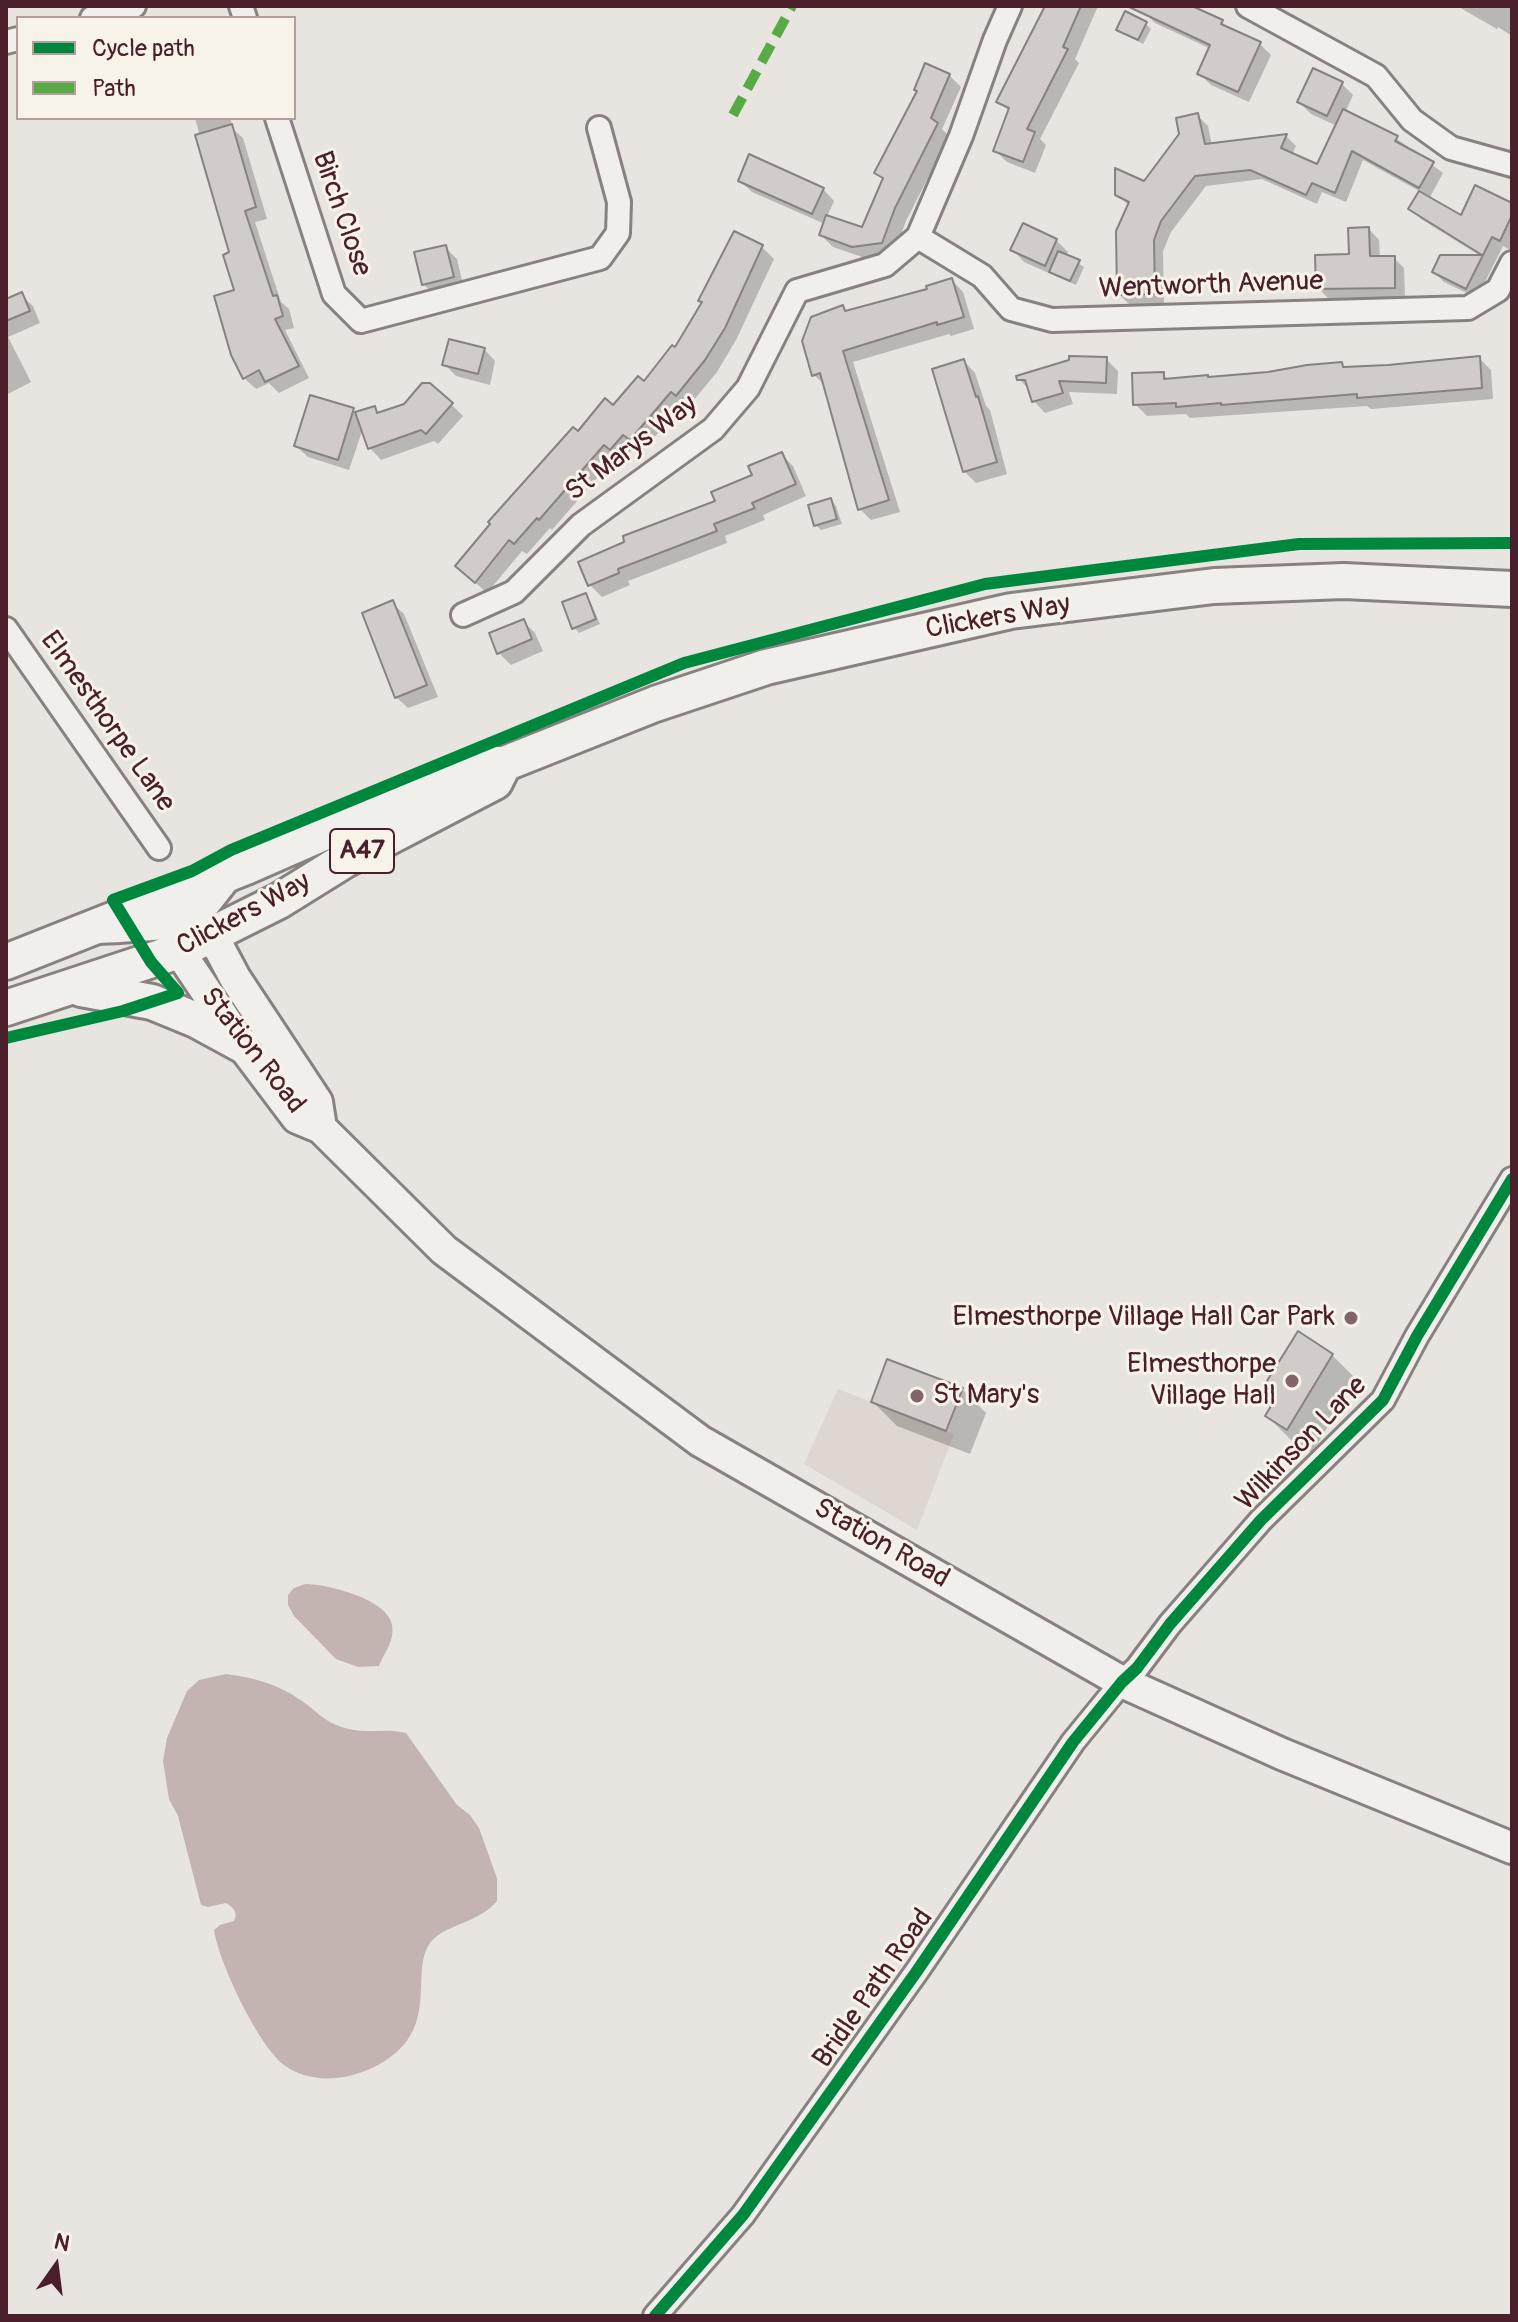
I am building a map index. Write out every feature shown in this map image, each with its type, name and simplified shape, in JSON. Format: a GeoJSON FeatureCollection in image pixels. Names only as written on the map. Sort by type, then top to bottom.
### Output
{"type":"FeatureCollection","features":[{"type":"Feature","properties":{"kind":"main road","name":"Clickers Way"},"geometry":{"type":"LineString","coordinates":[[6,962],[228,874],[481,764],[504,764],[655,704],[766,667],[1011,611],[1214,586],[1344,581],[1512,589]]}},
{"type":"Feature","properties":{"kind":"main road","name":"Clickers Way"},"geometry":{"type":"LineString","coordinates":[[6,1008],[73,988],[279,901],[345,860],[495,782],[504,764]]}},
{"type":"Feature","properties":{"kind":"main road"},"geometry":{"type":"LineString","coordinates":[[94,928],[193,937],[228,874]]}},
{"type":"Feature","properties":{"kind":"main road","name":"Station Road"},"geometry":{"type":"LineString","coordinates":[[193,937],[242,1045],[297,1118],[321,1128],[444,1250],[700,1441],[1122,1682],[1282,1754],[1512,1848]]}},
{"type":"Feature","properties":{"kind":"main road","name":"Station Road"},"geometry":{"type":"LineString","coordinates":[[193,937],[235,978],[317,1102],[321,1128]]}},
{"type":"Feature","properties":{"kind":"main road"},"geometry":{"type":"LineString","coordinates":[[73,988],[152,1002],[196,1020],[242,1045]]}},
{"type":"Feature","properties":{"kind":"street"},"geometry":{"type":"LineString","coordinates":[[99,16],[134,6]]}},
{"type":"Feature","properties":{"kind":"street","name":"St Marys Way"},"geometry":{"type":"LineString","coordinates":[[463,615],[514,592],[581,525],[713,429],[748,388],[797,291],[885,265],[918,237],[961,136],[1010,6]]}},
{"type":"Feature","properties":{"kind":"street"},"geometry":{"type":"LineString","coordinates":[[1248,6],[1376,76],[1412,120],[1451,148],[1512,165]]}},
{"type":"Feature","properties":{"kind":"street","name":"Birch Close"},"geometry":{"type":"LineString","coordinates":[[278,120],[334,294],[361,321],[600,258],[618,233],[619,202],[599,128]]}},
{"type":"Feature","properties":{"kind":"street","name":"Wentworth Avenue"},"geometry":{"type":"LineString","coordinates":[[918,237],[982,276],[1011,309],[1052,320],[1468,308],[1498,290],[1512,263]]}},
{"type":"Feature","properties":{"kind":"street","name":"Elmesthorpe Lane"},"geometry":{"type":"LineString","coordinates":[[6,629],[159,848]]}},
{"type":"Feature","properties":{"kind":"street","name":"Wilkinson Lane"},"geometry":{"type":"LineString","coordinates":[[1122,1682],[1261,1520],[1383,1400],[1417,1336],[1512,1179]]}},
{"type":"Feature","properties":{"kind":"street","name":"Bridle Path Road"},"geometry":{"type":"LineString","coordinates":[[655,2316],[743,2215],[917,1971],[1073,1742],[1122,1682]]}},
{"type":"Feature","properties":{"kind":"shaded area"},"geometry":{"type":"Polygon","coordinates":[[[838,1389],[954,1434],[917,1530],[804,1464],[838,1389]]]}},
{"type":"Feature","properties":{"kind":"shaded area"},"geometry":{"type":"Polygon","coordinates":[[[305,1584],[355,1595],[380,1608],[388,1616],[392,1636],[379,1666],[358,1667],[336,1659],[294,1616],[288,1605],[288,1595],[294,1588],[305,1584]]]}},
{"type":"Feature","properties":{"kind":"shaded area"},"geometry":{"type":"Polygon","coordinates":[[[226,1674],[284,1690],[324,1718],[348,1729],[406,1733],[457,1805],[470,1815],[479,1828],[497,1878],[497,1901],[489,1909],[444,1932],[430,1943],[425,1953],[414,2030],[395,2054],[365,2071],[349,2076],[315,2077],[284,2065],[274,2055],[241,2002],[217,1944],[214,1930],[234,1921],[234,1910],[226,1903],[208,1907],[201,1905],[178,1816],[169,1799],[163,1761],[167,1738],[187,1691],[199,1680],[226,1674]]]}},
{"type":"Feature","properties":{"kind":"building"},"geometry":{"type":"Polygon","coordinates":[[[1045,6],[1081,6],[1063,47],[1068,49],[1027,129],[1035,132],[1023,162],[993,151],[1009,108],[996,102],[1045,6]]]}},
{"type":"Feature","properties":{"kind":"building"},"geometry":{"type":"Polygon","coordinates":[[[1127,6],[1192,6],[1223,20],[1221,24],[1261,42],[1238,92],[1197,74],[1210,45],[1127,6]]]}},
{"type":"Feature","properties":{"kind":"building"},"geometry":{"type":"Polygon","coordinates":[[[1125,11],[1147,22],[1138,40],[1116,30],[1125,11]]]}},
{"type":"Feature","properties":{"kind":"building"},"geometry":{"type":"Polygon","coordinates":[[[925,63],[950,74],[931,118],[938,123],[895,208],[882,243],[852,247],[819,235],[826,215],[862,227],[883,178],[874,173],[917,91],[914,90],[925,63]]]}},
{"type":"Feature","properties":{"kind":"building"},"geometry":{"type":"Polygon","coordinates":[[[1313,68],[1343,82],[1327,116],[1297,102],[1313,68]]]}},
{"type":"Feature","properties":{"kind":"building"},"geometry":{"type":"Polygon","coordinates":[[[1343,109],[1398,136],[1395,141],[1434,162],[1419,188],[1352,151],[1335,193],[1312,183],[1306,195],[1250,170],[1195,176],[1161,221],[1154,240],[1155,294],[1117,295],[1116,231],[1129,202],[1115,195],[1115,168],[1144,181],[1179,134],[1176,118],[1198,113],[1205,144],[1287,134],[1281,148],[1317,164],[1343,109]]]}},
{"type":"Feature","properties":{"kind":"building"},"geometry":{"type":"Polygon","coordinates":[[[232,124],[256,207],[245,211],[273,296],[277,295],[283,316],[275,319],[299,366],[265,382],[259,370],[243,379],[231,355],[214,296],[234,290],[223,255],[229,252],[195,135],[232,124]]]}},
{"type":"Feature","properties":{"kind":"building"},"geometry":{"type":"Polygon","coordinates":[[[749,154],[824,188],[812,214],[738,181],[749,154]]]}},
{"type":"Feature","properties":{"kind":"building"},"geometry":{"type":"Polygon","coordinates":[[[1475,185],[1512,203],[1512,215],[1500,241],[1492,237],[1466,289],[1432,272],[1440,255],[1482,255],[1408,209],[1419,191],[1461,215],[1475,185]]]}},
{"type":"Feature","properties":{"kind":"building"},"geometry":{"type":"Polygon","coordinates":[[[1023,223],[1057,239],[1045,266],[1010,250],[1023,223]]]}},
{"type":"Feature","properties":{"kind":"building"},"geometry":{"type":"Polygon","coordinates":[[[1369,227],[1370,256],[1395,256],[1395,288],[1316,289],[1315,255],[1349,254],[1348,228],[1369,227]]]}},
{"type":"Feature","properties":{"kind":"building"},"geometry":{"type":"Polygon","coordinates":[[[734,231],[763,245],[725,328],[705,360],[676,396],[671,392],[630,440],[623,435],[610,450],[604,445],[539,520],[537,518],[514,544],[509,540],[475,583],[455,566],[490,524],[488,522],[573,427],[578,431],[605,398],[613,405],[638,376],[644,381],[672,345],[675,347],[702,302],[698,301],[734,231]]]}},
{"type":"Feature","properties":{"kind":"building"},"geometry":{"type":"Polygon","coordinates":[[[446,245],[454,277],[422,285],[414,252],[446,245]]]}},
{"type":"Feature","properties":{"kind":"building"},"geometry":{"type":"Polygon","coordinates":[[[1058,251],[1080,260],[1070,281],[1049,272],[1058,251]]]}},
{"type":"Feature","properties":{"kind":"building"},"geometry":{"type":"Polygon","coordinates":[[[952,278],[964,317],[937,325],[937,322],[843,351],[889,500],[858,510],[820,373],[812,376],[802,341],[811,317],[843,305],[845,311],[927,289],[926,286],[952,278]]]}},
{"type":"Feature","properties":{"kind":"building"},"geometry":{"type":"Polygon","coordinates":[[[22,292],[30,311],[6,321],[6,299],[22,292]]]}},
{"type":"Feature","properties":{"kind":"building"},"geometry":{"type":"Polygon","coordinates":[[[449,339],[485,348],[478,374],[442,365],[449,339]]]}},
{"type":"Feature","properties":{"kind":"building"},"geometry":{"type":"Polygon","coordinates":[[[1069,356],[1107,357],[1106,383],[1059,381],[1063,393],[1032,402],[1025,380],[1017,380],[1016,376],[1069,360],[1069,356]]]}},
{"type":"Feature","properties":{"kind":"building"},"geometry":{"type":"Polygon","coordinates":[[[1480,356],[1482,388],[1221,405],[1133,405],[1132,373],[1164,372],[1164,379],[1208,377],[1342,362],[1343,367],[1480,356]]]}},
{"type":"Feature","properties":{"kind":"building"},"geometry":{"type":"Polygon","coordinates":[[[964,359],[997,462],[963,472],[932,369],[964,359]]]}},
{"type":"Feature","properties":{"kind":"building"},"geometry":{"type":"Polygon","coordinates":[[[422,383],[430,383],[453,403],[426,434],[421,430],[368,449],[355,412],[375,406],[377,413],[404,404],[422,383]]]}},
{"type":"Feature","properties":{"kind":"building"},"geometry":{"type":"Polygon","coordinates":[[[310,395],[354,408],[338,460],[294,446],[310,395]]]}},
{"type":"Feature","properties":{"kind":"building"},"geometry":{"type":"Polygon","coordinates":[[[782,452],[796,484],[752,503],[755,508],[714,524],[717,531],[618,569],[619,573],[588,586],[578,562],[624,542],[623,536],[715,501],[711,492],[752,475],[748,466],[782,452]]]}},
{"type":"Feature","properties":{"kind":"building"},"geometry":{"type":"Polygon","coordinates":[[[831,498],[837,519],[814,526],[808,505],[831,498]]]}},
{"type":"Feature","properties":{"kind":"building"},"geometry":{"type":"Polygon","coordinates":[[[586,593],[596,619],[572,629],[562,602],[586,593]]]}},
{"type":"Feature","properties":{"kind":"building"},"geometry":{"type":"Polygon","coordinates":[[[393,600],[427,685],[395,698],[362,613],[393,600]]]}},
{"type":"Feature","properties":{"kind":"building"},"geometry":{"type":"Polygon","coordinates":[[[524,619],[532,639],[497,654],[489,633],[524,619]]]}},
{"type":"Feature","properties":{"kind":"building","name":"Elmesthorpe Village Hall"},"geometry":{"type":"Polygon","coordinates":[[[1298,1331],[1333,1354],[1287,1430],[1265,1416],[1271,1406],[1257,1397],[1298,1331]]]}},
{"type":"Feature","properties":{"kind":"building","name":"St Mary's"},"geometry":{"type":"Polygon","coordinates":[[[887,1359],[963,1388],[946,1431],[871,1402],[887,1359]]]}},
{"type":"Feature","properties":{"kind":"marked path"},"geometry":{"type":"LineString","coordinates":[[733,115],[792,6]]}},
{"type":"Feature","properties":{"kind":"cycle path"},"geometry":{"type":"LineString","coordinates":[[6,1038],[123,1011],[178,993],[151,962],[113,900],[192,871],[231,850],[684,663],[985,584],[1299,544],[1512,543]]}},
{"type":"Feature","properties":{"kind":"cycle path"},"geometry":{"type":"LineString","coordinates":[[655,2316],[743,2215],[917,1971],[1073,1742],[1261,1520],[1383,1400],[1417,1336],[1512,1179]]}},
{"type":"Feature","properties":{"kind":"place","name":"Elmesthorpe Village Hall Car Park"},"geometry":{"type":"Point","coordinates":[1351,1318]}},
{"type":"Feature","properties":{"kind":"place","name":"Elmesthorpe Village Hall"},"geometry":{"type":"Point","coordinates":[1292,1381]}},
{"type":"Feature","properties":{"kind":"place","name":"St Mary's"},"geometry":{"type":"Point","coordinates":[917,1396]}}]}
